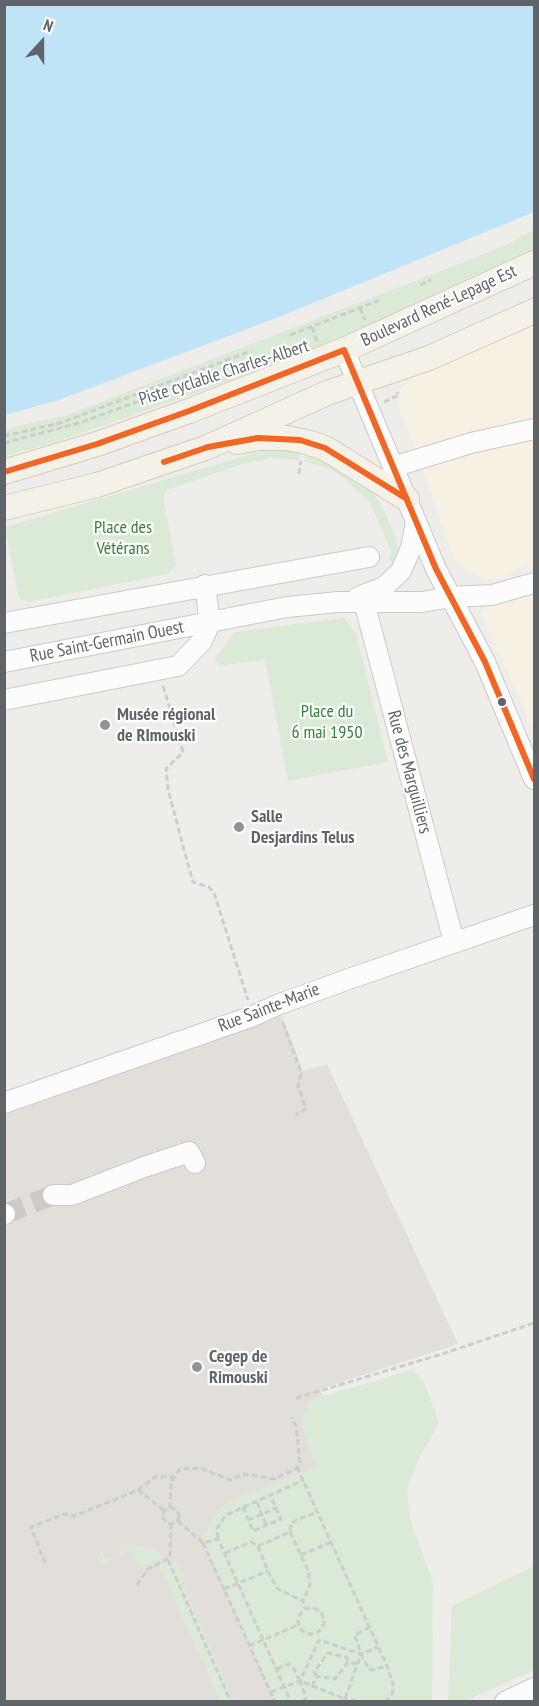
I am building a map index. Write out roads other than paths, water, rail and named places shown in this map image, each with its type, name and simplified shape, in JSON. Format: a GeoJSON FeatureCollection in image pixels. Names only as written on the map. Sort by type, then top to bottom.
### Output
{"type":"FeatureCollection","features":[{"type":"Feature","properties":{"kind":"main road","name":"Boulevard René-Lepage Est"},"geometry":{"type":"LineString","coordinates":[[4,472],[97,444],[189,411],[335,344],[534,263]]}},
{"type":"Feature","properties":{"kind":"main road","name":"Boulevard René-Lepage Est"},"geometry":{"type":"LineString","coordinates":[[208,447],[357,382],[429,358],[534,311]]}},
{"type":"Feature","properties":{"kind":"main road"},"geometry":{"type":"LineString","coordinates":[[4,508],[97,485],[208,447],[258,438],[300,440],[325,448],[407,499]]}},
{"type":"Feature","properties":{"kind":"street"},"geometry":{"type":"LineString","coordinates":[[335,344],[357,382],[436,569],[528,748],[534,779]]}},
{"type":"Feature","properties":{"kind":"street"},"geometry":{"type":"LineString","coordinates":[[393,467],[471,443],[534,429]]}},
{"type":"Feature","properties":{"kind":"street"},"geometry":{"type":"LineString","coordinates":[[338,602],[370,593],[384,587],[393,579],[406,563],[416,522]]}},
{"type":"Feature","properties":{"kind":"street"},"geometry":{"type":"LineString","coordinates":[[4,622],[369,556]]}},
{"type":"Feature","properties":{"kind":"street","name":"Rue Saint-Germain Ouest"},"geometry":{"type":"LineString","coordinates":[[4,662],[286,607],[338,602],[422,602],[451,597],[492,595],[534,583]]}},
{"type":"Feature","properties":{"kind":"street"},"geometry":{"type":"LineString","coordinates":[[205,585],[210,623]]}},
{"type":"Feature","properties":{"kind":"street","name":"Rue des Marguilliers"},"geometry":{"type":"LineString","coordinates":[[364,602],[454,942]]}},
{"type":"Feature","properties":{"kind":"street","name":"Rue Saint-Germain Ouest"},"geometry":{"type":"LineString","coordinates":[[4,700],[178,666],[202,641],[210,623]]}},
{"type":"Feature","properties":{"kind":"street","name":"Rue Sainte-Marie"},"geometry":{"type":"LineString","coordinates":[[4,1102],[534,915]]}},
{"type":"Feature","properties":{"kind":"street"},"geometry":{"type":"LineString","coordinates":[[53,1195],[72,1195],[189,1152],[195,1163]]}},
{"type":"Feature","properties":{"kind":"street"},"geometry":{"type":"LineString","coordinates":[[505,1701],[534,1688]]}},
{"type":"Feature","properties":{"kind":"water"},"geometry":{"type":"Polygon","coordinates":[[[5,4],[534,5],[534,212],[279,317],[59,400],[5,415],[5,4]]]}},
{"type":"Feature","properties":{"kind":"tunnel"},"geometry":{"type":"LineString","coordinates":[[5,1214],[53,1195]]}},
{"type":"Feature","properties":{"kind":"place","name":"Musée régional de RImouski"},"geometry":{"type":"Point","coordinates":[105,725]}},
{"type":"Feature","properties":{"kind":"place","name":"Salle Desjardins Telus"},"geometry":{"type":"Point","coordinates":[239,827]}},
{"type":"Feature","properties":{"kind":"place","name":"Cegep de Rimouski"},"geometry":{"type":"Point","coordinates":[197,1367]}},
{"type":"Feature","properties":{"kind":"park label","name":"Place des Vétérans"},"geometry":{"type":"Point","coordinates":[123,538]}},
{"type":"Feature","properties":{"kind":"park label","name":"Place du 6 mai 1950"},"geometry":{"type":"Point","coordinates":[327,722]}}]}
